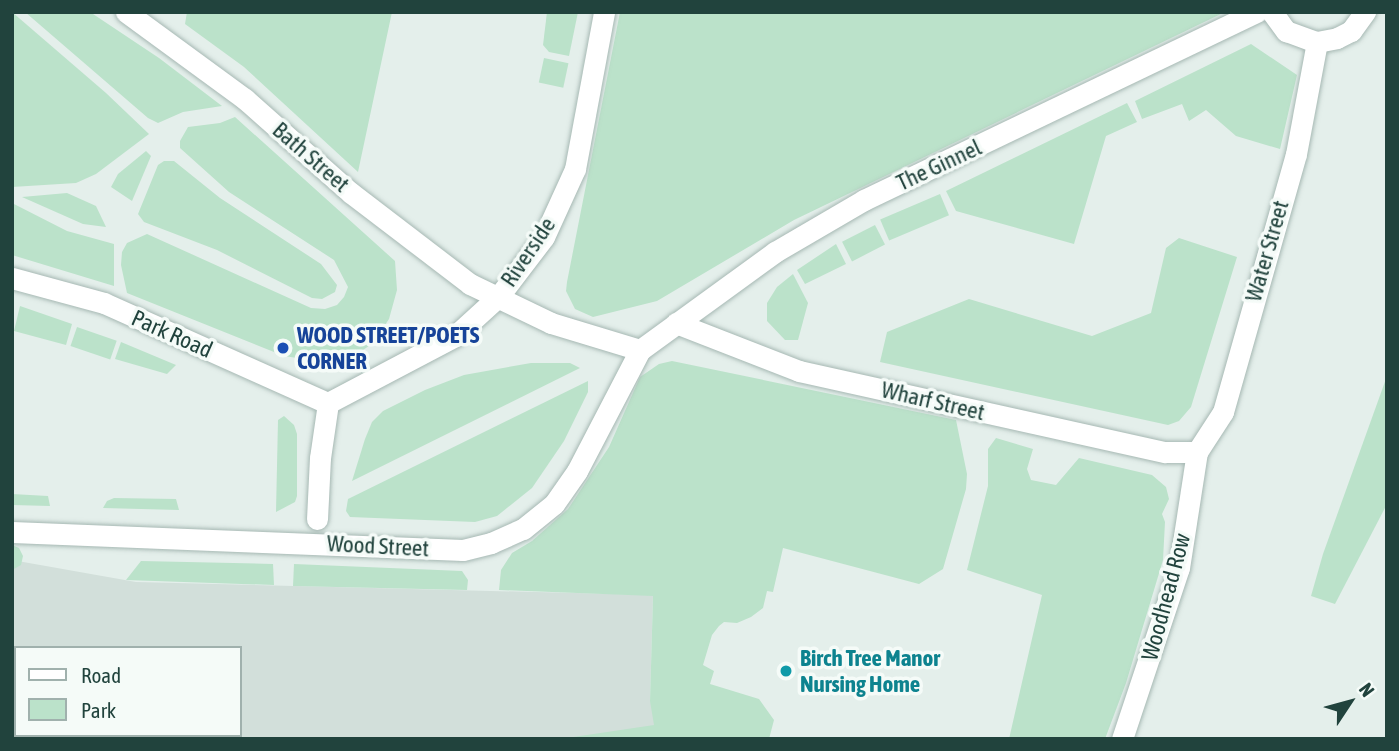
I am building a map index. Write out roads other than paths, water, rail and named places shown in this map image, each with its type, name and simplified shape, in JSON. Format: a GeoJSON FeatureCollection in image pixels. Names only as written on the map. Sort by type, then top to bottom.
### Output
{"type":"FeatureCollection","features":[{"type":"Feature","properties":{"kind":"street","name":"Bath Street"},"geometry":{"type":"LineString","coordinates":[[126,12],[245,99],[351,193],[470,284],[499,296]]}},
{"type":"Feature","properties":{"kind":"street","name":"Riverside"},"geometry":{"type":"LineString","coordinates":[[328,403],[455,336],[499,296],[544,237],[575,169],[604,12]]}},
{"type":"Feature","properties":{"kind":"street","name":"The Ginnel"},"geometry":{"type":"LineString","coordinates":[[640,350],[775,252],[864,200],[1257,12]]}},
{"type":"Feature","properties":{"kind":"street"},"geometry":{"type":"LineString","coordinates":[[1272,12],[1286,31],[1317,42],[1337,38],[1350,31],[1365,12]]}},
{"type":"Feature","properties":{"kind":"street","name":"Water Street"},"geometry":{"type":"LineString","coordinates":[[1197,452],[1223,412],[1296,153],[1317,42]]}},
{"type":"Feature","properties":{"kind":"street","name":"Park Road"},"geometry":{"type":"LineString","coordinates":[[12,278],[104,303],[328,403]]}},
{"type":"Feature","properties":{"kind":"street"},"geometry":{"type":"LineString","coordinates":[[499,296],[551,323],[640,350]]}},
{"type":"Feature","properties":{"kind":"street","name":"Wharf Street"},"geometry":{"type":"LineString","coordinates":[[676,323],[799,371],[1165,452],[1197,452]]}},
{"type":"Feature","properties":{"kind":"street","name":"Wood Street"},"geometry":{"type":"LineString","coordinates":[[12,532],[463,550],[491,543],[523,529],[554,504],[577,471],[640,350]]}},
{"type":"Feature","properties":{"kind":"street"},"geometry":{"type":"LineString","coordinates":[[317,519],[320,458],[328,403]]}},
{"type":"Feature","properties":{"kind":"street","name":"Woodhead Row"},"geometry":{"type":"LineString","coordinates":[[1122,739],[1178,568],[1197,452]]}},
{"type":"Feature","properties":{"kind":"place","name":"WOOD STREET/POETS CORNER"},"geometry":{"type":"Point","coordinates":[283,348]}},
{"type":"Feature","properties":{"kind":"place","name":"Birch Tree Manor Nursing Home"},"geometry":{"type":"Point","coordinates":[786,671]}}]}
